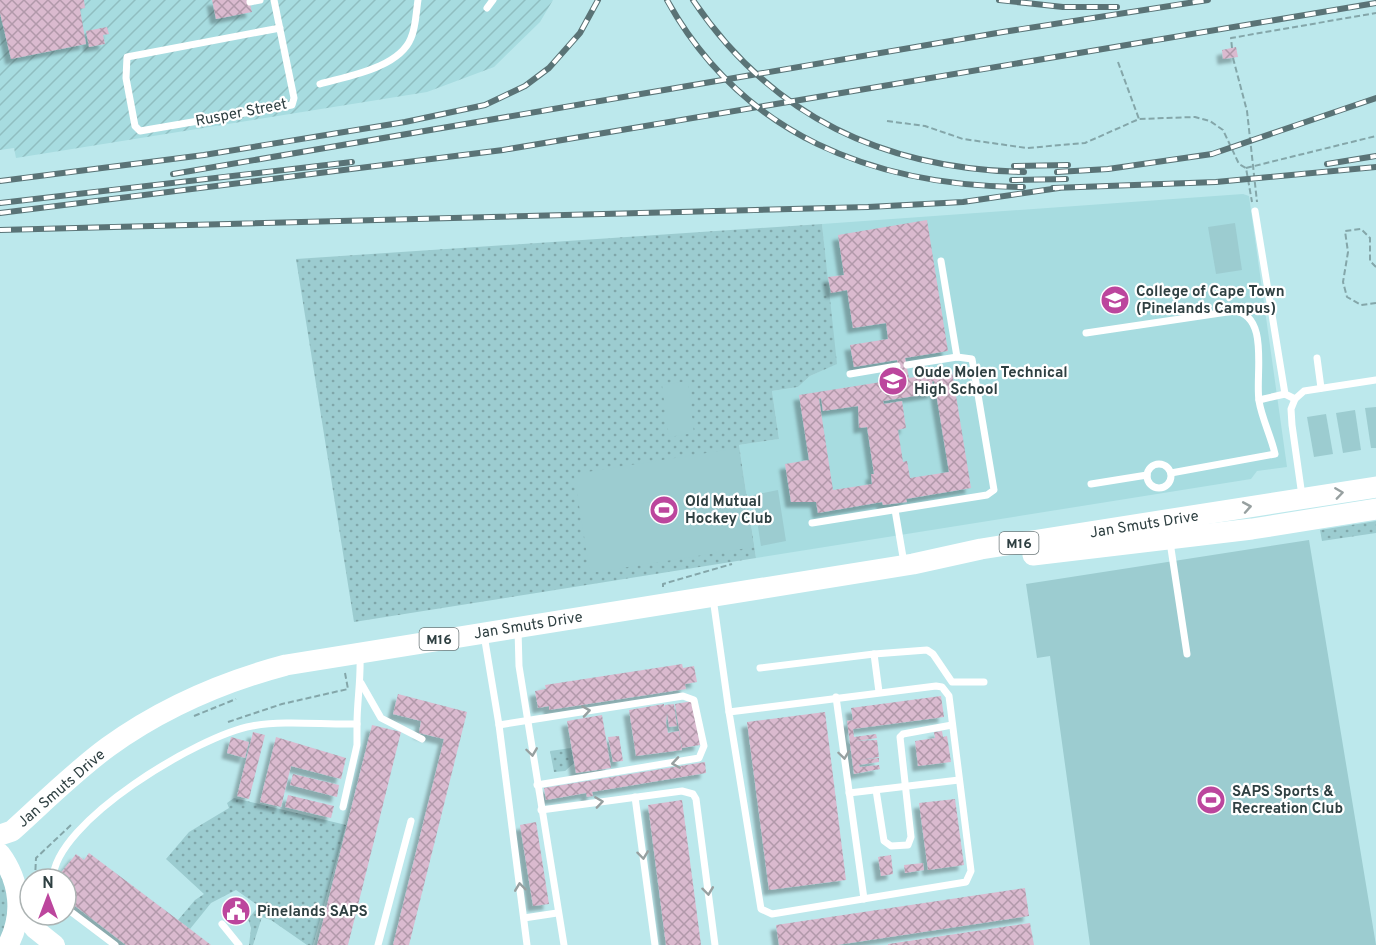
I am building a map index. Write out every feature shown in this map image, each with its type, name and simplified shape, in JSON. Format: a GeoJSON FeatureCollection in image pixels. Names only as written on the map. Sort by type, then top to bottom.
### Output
{"type":"FeatureCollection","features":[{"type":"Feature","properties":{"kind":"main road","name":"Jan Smuts Drive"},"geometry":{"type":"LineString","coordinates":[[3,857],[6,833],[101,752],[177,705],[258,673],[360,658],[484,632],[908,565],[981,549],[1376,488]]}},
{"type":"Feature","properties":{"kind":"main road","name":"Jan Smuts Drive"},"geometry":{"type":"LineString","coordinates":[[908,565],[987,560],[1170,539],[1376,509]]}},
{"type":"Feature","properties":{"kind":"main road","name":"M16"},"geometry":{"type":"LineString","coordinates":[[3,857],[15,881],[18,909],[8,945]]}},
{"type":"Feature","properties":{"kind":"street"},"geometry":{"type":"LineString","coordinates":[[32,927],[55,945]]}},
{"type":"Feature","properties":{"kind":"lane"},"geometry":{"type":"LineString","coordinates":[[250,2],[260,0]]}},
{"type":"Feature","properties":{"kind":"lane","name":"Rusper Street"},"geometry":{"type":"LineString","coordinates":[[274,0],[280,28],[294,98],[292,105],[140,131],[135,126],[125,61],[132,55],[280,28]]}},
{"type":"Feature","properties":{"kind":"lane"},"geometry":{"type":"LineString","coordinates":[[320,84],[382,66],[405,47],[412,38],[418,0]]}},
{"type":"Feature","properties":{"kind":"lane"},"geometry":{"type":"LineString","coordinates":[[487,8],[493,0]]}},
{"type":"Feature","properties":{"kind":"lane"},"geometry":{"type":"LineString","coordinates":[[1256,211],[1285,394]]}},
{"type":"Feature","properties":{"kind":"lane"},"geometry":{"type":"LineString","coordinates":[[941,261],[957,357]]}},
{"type":"Feature","properties":{"kind":"lane"},"geometry":{"type":"LineString","coordinates":[[1086,333],[1243,312],[1250,318],[1257,338],[1259,400],[1271,434],[1275,454],[1171,473]]}},
{"type":"Feature","properties":{"kind":"lane"},"geometry":{"type":"LineString","coordinates":[[812,523],[987,495],[994,490],[974,363],[969,357],[957,357],[907,365]]}},
{"type":"Feature","properties":{"kind":"lane"},"geometry":{"type":"LineString","coordinates":[[1317,358],[1321,388]]}},
{"type":"Feature","properties":{"kind":"lane"},"geometry":{"type":"LineString","coordinates":[[850,374],[897,366]]}},
{"type":"Feature","properties":{"kind":"lane"},"geometry":{"type":"LineString","coordinates":[[1305,521],[1292,425],[1291,409],[1295,399],[1304,391],[1376,380]]}},
{"type":"Feature","properties":{"kind":"lane"},"geometry":{"type":"LineString","coordinates":[[1259,400],[1285,394],[1295,399]]}},
{"type":"Feature","properties":{"kind":"lane"},"geometry":{"type":"LineString","coordinates":[[1091,484],[1147,475],[1155,465],[1167,467],[1171,473],[1170,479],[1160,487],[1154,486],[1147,475]]}},
{"type":"Feature","properties":{"kind":"lane"},"geometry":{"type":"LineString","coordinates":[[895,510],[908,565]]}},
{"type":"Feature","properties":{"kind":"lane"},"geometry":{"type":"LineString","coordinates":[[1170,539],[1187,654]]}},
{"type":"Feature","properties":{"kind":"lane"},"geometry":{"type":"LineString","coordinates":[[713,596],[729,712],[761,909],[772,914],[961,884],[970,877],[949,696],[942,687],[836,697],[729,712]]}},
{"type":"Feature","properties":{"kind":"lane"},"geometry":{"type":"LineString","coordinates":[[518,627],[519,666],[557,913],[564,945]]}},
{"type":"Feature","properties":{"kind":"lane"},"geometry":{"type":"LineString","coordinates":[[484,632],[500,725],[527,945]]}},
{"type":"Feature","properties":{"kind":"lane"},"geometry":{"type":"LineString","coordinates":[[760,668],[927,650],[933,654],[952,682],[984,682]]}},
{"type":"Feature","properties":{"kind":"lane"},"geometry":{"type":"LineString","coordinates":[[874,654],[879,692]]}},
{"type":"Feature","properties":{"kind":"lane"},"geometry":{"type":"LineString","coordinates":[[343,807],[357,745],[357,704],[362,683],[360,658]]}},
{"type":"Feature","properties":{"kind":"lane"},"geometry":{"type":"LineString","coordinates":[[362,683],[381,718],[422,739]]}},
{"type":"Feature","properties":{"kind":"lane"},"geometry":{"type":"LineString","coordinates":[[500,725],[689,696],[697,705],[704,746],[699,758],[537,785]]}},
{"type":"Feature","properties":{"kind":"lane"},"geometry":{"type":"LineString","coordinates":[[836,697],[864,899]]}},
{"type":"Feature","properties":{"kind":"lane"},"geometry":{"type":"LineString","coordinates":[[55,867],[57,858],[71,838],[128,789],[191,749],[212,739],[254,726],[357,724]]}},
{"type":"Feature","properties":{"kind":"lane"},"geometry":{"type":"LineString","coordinates":[[876,790],[884,841],[891,846],[904,846],[910,842],[911,837],[901,735],[952,725]]}},
{"type":"Feature","properties":{"kind":"lane"},"geometry":{"type":"LineString","coordinates":[[849,793],[959,780]]}},
{"type":"Feature","properties":{"kind":"lane"},"geometry":{"type":"LineString","coordinates":[[541,810],[686,790],[695,796],[715,945]]}},
{"type":"Feature","properties":{"kind":"lane"},"geometry":{"type":"LineString","coordinates":[[635,797],[655,945]]}},
{"type":"Feature","properties":{"kind":"lane"},"geometry":{"type":"LineString","coordinates":[[378,945],[411,821]]}},
{"type":"Feature","properties":{"kind":"lane"},"geometry":{"type":"LineString","coordinates":[[524,918],[557,913]]}},
{"type":"Feature","properties":{"kind":"lane"},"geometry":{"type":"LineString","coordinates":[[78,917],[115,945]]}},
{"type":"Feature","properties":{"kind":"lane"},"geometry":{"type":"LineString","coordinates":[[222,924],[239,945]]}},
{"type":"Feature","properties":{"kind":"path"},"geometry":{"type":"LineString","coordinates":[[1232,48],[1231,38],[1376,13]]}},
{"type":"Feature","properties":{"kind":"path"},"geometry":{"type":"LineString","coordinates":[[1233,58],[1247,111],[1258,198]]}},
{"type":"Feature","properties":{"kind":"path"},"geometry":{"type":"LineString","coordinates":[[1118,62],[1139,119]]}},
{"type":"Feature","properties":{"kind":"path"},"geometry":{"type":"LineString","coordinates":[[887,121],[925,126],[963,139],[1027,148],[1085,143],[1139,119],[1186,116],[1210,121],[1227,136],[1239,164],[1246,168],[1376,136]]}},
{"type":"Feature","properties":{"kind":"path"},"geometry":{"type":"LineString","coordinates":[[1246,168],[1249,195],[1256,211]]}},
{"type":"Feature","properties":{"kind":"path"},"geometry":{"type":"LineString","coordinates":[[1376,267],[1370,261],[1370,238],[1361,230],[1345,231],[1348,252],[1343,282],[1347,297],[1361,305],[1376,303]]}},
{"type":"Feature","properties":{"kind":"path"},"geometry":{"type":"LineString","coordinates":[[1370,261],[1376,259]]}},
{"type":"Feature","properties":{"kind":"path"},"geometry":{"type":"LineString","coordinates":[[665,594],[663,584],[732,564]]}},
{"type":"Feature","properties":{"kind":"path"},"geometry":{"type":"LineString","coordinates":[[348,689],[343,665],[360,658]]}},
{"type":"Feature","properties":{"kind":"path"},"geometry":{"type":"LineString","coordinates":[[190,717],[238,698]]}},
{"type":"Feature","properties":{"kind":"shaded area"},"geometry":{"type":"Polygon","coordinates":[[[0,0],[553,0],[540,22],[494,67],[427,92],[16,158],[14,148],[0,150],[0,0]]]}},
{"type":"Feature","properties":{"kind":"shaded area"},"geometry":{"type":"Polygon","coordinates":[[[1243,194],[1249,196],[1287,467],[1257,471],[1251,479],[756,558],[739,445],[779,439],[772,391],[798,387],[810,376],[836,364],[822,224],[1243,194]]]}},
{"type":"Feature","properties":{"kind":"shaded area"},"geometry":{"type":"Polygon","coordinates":[[[1235,223],[1242,270],[1216,274],[1208,227],[1235,223]]]}},
{"type":"Feature","properties":{"kind":"shaded area"},"geometry":{"type":"Polygon","coordinates":[[[822,224],[837,364],[810,376],[798,387],[772,391],[779,439],[739,445],[756,558],[354,622],[296,259],[822,224]]]}},
{"type":"Feature","properties":{"kind":"shaded area"},"geometry":{"type":"Polygon","coordinates":[[[688,381],[694,433],[669,437],[662,385],[688,381]]]}},
{"type":"Feature","properties":{"kind":"shaded area"},"geometry":{"type":"Polygon","coordinates":[[[1376,407],[1376,448],[1371,448],[1365,408],[1376,407]]]}},
{"type":"Feature","properties":{"kind":"shaded area"},"geometry":{"type":"Polygon","coordinates":[[[1355,410],[1361,450],[1343,453],[1336,413],[1355,410]]]}},
{"type":"Feature","properties":{"kind":"shaded area"},"geometry":{"type":"Polygon","coordinates":[[[1326,414],[1333,454],[1314,457],[1307,417],[1326,414]]]}},
{"type":"Feature","properties":{"kind":"shaded area","name":"Old Mutual Hockey Club"},"geometry":{"type":"Polygon","coordinates":[[[738,448],[754,547],[590,573],[574,474],[738,448]]]}},
{"type":"Feature","properties":{"kind":"shaded area"},"geometry":{"type":"Polygon","coordinates":[[[778,490],[786,541],[761,546],[753,495],[778,490]]]}},
{"type":"Feature","properties":{"kind":"shaded area"},"geometry":{"type":"Polygon","coordinates":[[[1376,521],[1376,533],[1322,541],[1320,530],[1376,521]]]}},
{"type":"Feature","properties":{"kind":"shaded area","name":"SAPS Sports & Recreation Club"},"geometry":{"type":"Polygon","coordinates":[[[1309,540],[1376,945],[1090,945],[1050,656],[1037,658],[1026,584],[1309,540]]]}},
{"type":"Feature","properties":{"kind":"shaded area"},"geometry":{"type":"Polygon","coordinates":[[[571,748],[574,763],[565,771],[554,772],[550,751],[571,748]]]}},
{"type":"Feature","properties":{"kind":"shaded area"},"geometry":{"type":"Polygon","coordinates":[[[234,798],[346,825],[313,945],[307,945],[271,920],[262,917],[253,945],[249,945],[251,928],[248,919],[259,906],[236,890],[211,903],[190,929],[178,920],[195,900],[204,894],[166,859],[189,832],[229,808],[227,803],[234,798]]]}},
{"type":"Feature","properties":{"kind":"shaded area"},"geometry":{"type":"Polygon","coordinates":[[[0,865],[11,899],[0,945],[0,865]]]}},
{"type":"Feature","properties":{"kind":"building"},"geometry":{"type":"Polygon","coordinates":[[[0,0],[84,0],[85,8],[80,9],[86,44],[11,59],[0,13],[0,0]]]}},
{"type":"Feature","properties":{"kind":"building"},"geometry":{"type":"Polygon","coordinates":[[[212,0],[249,0],[252,12],[216,19],[212,0]]]}},
{"type":"Feature","properties":{"kind":"building"},"geometry":{"type":"Polygon","coordinates":[[[107,27],[109,34],[103,35],[105,44],[89,47],[86,31],[107,27]]]}},
{"type":"Feature","properties":{"kind":"building"},"geometry":{"type":"Polygon","coordinates":[[[1236,47],[1238,57],[1223,59],[1222,50],[1236,47]]]}},
{"type":"Feature","properties":{"kind":"building"},"geometry":{"type":"Polygon","coordinates":[[[927,220],[948,351],[905,358],[909,378],[952,371],[971,488],[906,499],[907,502],[883,505],[882,502],[818,513],[816,502],[791,502],[785,464],[809,460],[799,395],[900,379],[897,360],[854,367],[850,345],[888,339],[886,323],[853,328],[847,290],[831,293],[828,277],[844,275],[838,235],[927,220]],[[934,381],[932,382],[934,393],[883,401],[884,404],[902,401],[906,428],[898,430],[903,462],[907,461],[910,478],[949,472],[934,381]],[[821,398],[819,399],[833,490],[872,484],[871,474],[874,474],[867,427],[859,428],[858,406],[823,411],[821,398]]]}},
{"type":"Feature","properties":{"kind":"building"},"geometry":{"type":"Polygon","coordinates":[[[682,664],[683,668],[694,666],[697,682],[685,684],[686,689],[549,710],[549,706],[538,708],[535,691],[546,689],[545,685],[682,664]]]}},
{"type":"Feature","properties":{"kind":"building"},"geometry":{"type":"Polygon","coordinates":[[[398,694],[467,712],[409,945],[393,945],[444,739],[419,733],[421,721],[393,714],[398,694]]]}},
{"type":"Feature","properties":{"kind":"building"},"geometry":{"type":"Polygon","coordinates":[[[941,696],[944,717],[853,729],[854,737],[876,734],[877,738],[856,741],[877,740],[879,757],[859,760],[879,758],[879,762],[859,765],[860,767],[879,765],[880,769],[854,774],[847,721],[853,720],[851,708],[941,696]]]}},
{"type":"Feature","properties":{"kind":"building"},"geometry":{"type":"Polygon","coordinates":[[[693,701],[700,745],[682,748],[675,704],[693,701]]]}},
{"type":"Feature","properties":{"kind":"building"},"geometry":{"type":"Polygon","coordinates":[[[664,704],[664,708],[665,705],[674,704],[677,726],[669,727],[667,713],[666,723],[668,733],[679,731],[682,750],[636,756],[629,710],[664,704]]]}},
{"type":"Feature","properties":{"kind":"building"},"geometry":{"type":"Polygon","coordinates":[[[825,712],[846,880],[769,890],[747,722],[825,712]]]}},
{"type":"Feature","properties":{"kind":"building"},"geometry":{"type":"Polygon","coordinates":[[[602,715],[611,768],[576,773],[567,721],[602,715]]]}},
{"type":"Feature","properties":{"kind":"building"},"geometry":{"type":"Polygon","coordinates":[[[372,725],[401,732],[348,945],[317,945],[372,725]]]}},
{"type":"Feature","properties":{"kind":"building"},"geometry":{"type":"Polygon","coordinates":[[[942,731],[943,737],[947,736],[951,762],[918,766],[915,741],[935,738],[934,732],[942,731]]]}},
{"type":"Feature","properties":{"kind":"building"},"geometry":{"type":"Polygon","coordinates":[[[253,732],[265,735],[249,799],[237,796],[253,732]]]}},
{"type":"Feature","properties":{"kind":"building"},"geometry":{"type":"Polygon","coordinates":[[[619,736],[623,761],[613,762],[608,737],[619,736]]]}},
{"type":"Feature","properties":{"kind":"building"},"geometry":{"type":"Polygon","coordinates":[[[231,737],[249,742],[245,758],[227,753],[231,737]]]}},
{"type":"Feature","properties":{"kind":"building"},"geometry":{"type":"Polygon","coordinates":[[[276,737],[346,758],[341,779],[291,766],[281,807],[260,802],[276,737]]]}},
{"type":"Feature","properties":{"kind":"building"},"geometry":{"type":"Polygon","coordinates":[[[705,762],[706,773],[592,792],[593,796],[587,797],[586,793],[546,800],[544,788],[705,762]]]}},
{"type":"Feature","properties":{"kind":"building"},"geometry":{"type":"Polygon","coordinates":[[[293,774],[339,785],[337,797],[290,785],[293,774]]]}},
{"type":"Feature","properties":{"kind":"building"},"geometry":{"type":"Polygon","coordinates":[[[288,795],[334,806],[331,818],[285,807],[288,795]]]}},
{"type":"Feature","properties":{"kind":"building"},"geometry":{"type":"Polygon","coordinates":[[[955,799],[964,865],[928,870],[919,803],[955,799]]]}},
{"type":"Feature","properties":{"kind":"building"},"geometry":{"type":"Polygon","coordinates":[[[682,800],[701,945],[666,945],[648,805],[682,800]]]}},
{"type":"Feature","properties":{"kind":"building"},"geometry":{"type":"Polygon","coordinates":[[[536,822],[549,904],[533,906],[520,825],[536,822]]]}},
{"type":"Feature","properties":{"kind":"building"},"geometry":{"type":"Polygon","coordinates":[[[89,853],[211,945],[126,945],[78,908],[78,867],[66,867],[76,854],[84,860],[89,853]]]}},
{"type":"Feature","properties":{"kind":"building"},"geometry":{"type":"Polygon","coordinates":[[[891,855],[893,874],[881,876],[878,857],[891,855]]]}},
{"type":"Feature","properties":{"kind":"building"},"geometry":{"type":"Polygon","coordinates":[[[923,863],[924,870],[905,873],[904,865],[923,863]]]}},
{"type":"Feature","properties":{"kind":"building"},"geometry":{"type":"Polygon","coordinates":[[[1025,888],[1029,916],[837,945],[779,945],[776,925],[1025,888]]]}},
{"type":"Feature","properties":{"kind":"building"},"geometry":{"type":"Polygon","coordinates":[[[1030,923],[1034,945],[888,945],[888,944],[1030,923]]]}},
{"type":"Feature","properties":{"kind":"railway"},"geometry":{"type":"LineString","coordinates":[[0,181],[204,155],[405,122],[485,105],[525,86],[549,68],[580,33],[598,0]]}},
{"type":"Feature","properties":{"kind":"railway"},"geometry":{"type":"LineString","coordinates":[[667,0],[698,47],[733,86],[774,119],[818,144],[865,163],[915,176],[968,184],[1023,187]]}},
{"type":"Feature","properties":{"kind":"railway"},"geometry":{"type":"LineString","coordinates":[[693,0],[724,41],[758,76],[796,105],[836,129],[879,147],[924,160],[973,169],[1024,172]]}},
{"type":"Feature","properties":{"kind":"railway"},"geometry":{"type":"LineString","coordinates":[[999,0],[1063,7],[1117,7]]}},
{"type":"Feature","properties":{"kind":"railway"},"geometry":{"type":"LineString","coordinates":[[173,174],[1003,32],[1208,0]]}},
{"type":"Feature","properties":{"kind":"railway"},"geometry":{"type":"LineString","coordinates":[[0,213],[503,150],[1376,3]]}},
{"type":"Feature","properties":{"kind":"railway"},"geometry":{"type":"LineString","coordinates":[[1057,172],[1108,169],[1212,154],[1376,98]]}},
{"type":"Feature","properties":{"kind":"railway"},"geometry":{"type":"LineString","coordinates":[[1327,164],[1376,156]]}},
{"type":"Feature","properties":{"kind":"railway"},"geometry":{"type":"LineString","coordinates":[[0,203],[352,162]]}},
{"type":"Feature","properties":{"kind":"railway"},"geometry":{"type":"LineString","coordinates":[[1014,166],[1068,165]]}},
{"type":"Feature","properties":{"kind":"railway"},"geometry":{"type":"LineString","coordinates":[[1053,188],[1216,182],[1376,167]]}},
{"type":"Feature","properties":{"kind":"railway"},"geometry":{"type":"LineString","coordinates":[[1012,180],[1066,179]]}},
{"type":"Feature","properties":{"kind":"railway"},"geometry":{"type":"LineString","coordinates":[[0,230],[868,207],[963,202],[1059,188]]}},
{"type":"Feature","properties":{"kind":"place","name":"College of Cape Town (Pinelands Campus)"},"geometry":{"type":"Point","coordinates":[1115,300]}},
{"type":"Feature","properties":{"kind":"place","name":"Oude Molen Technical High School"},"geometry":{"type":"Point","coordinates":[893,381]}},
{"type":"Feature","properties":{"kind":"place","name":"Old Mutual Hockey Club"},"geometry":{"type":"Point","coordinates":[664,510]}},
{"type":"Feature","properties":{"kind":"place","name":"SAPS Sports & Recreation Club"},"geometry":{"type":"Point","coordinates":[1211,800]}},
{"type":"Feature","properties":{"kind":"place","name":"Pinelands SAPS"},"geometry":{"type":"Point","coordinates":[236,911]}}]}
